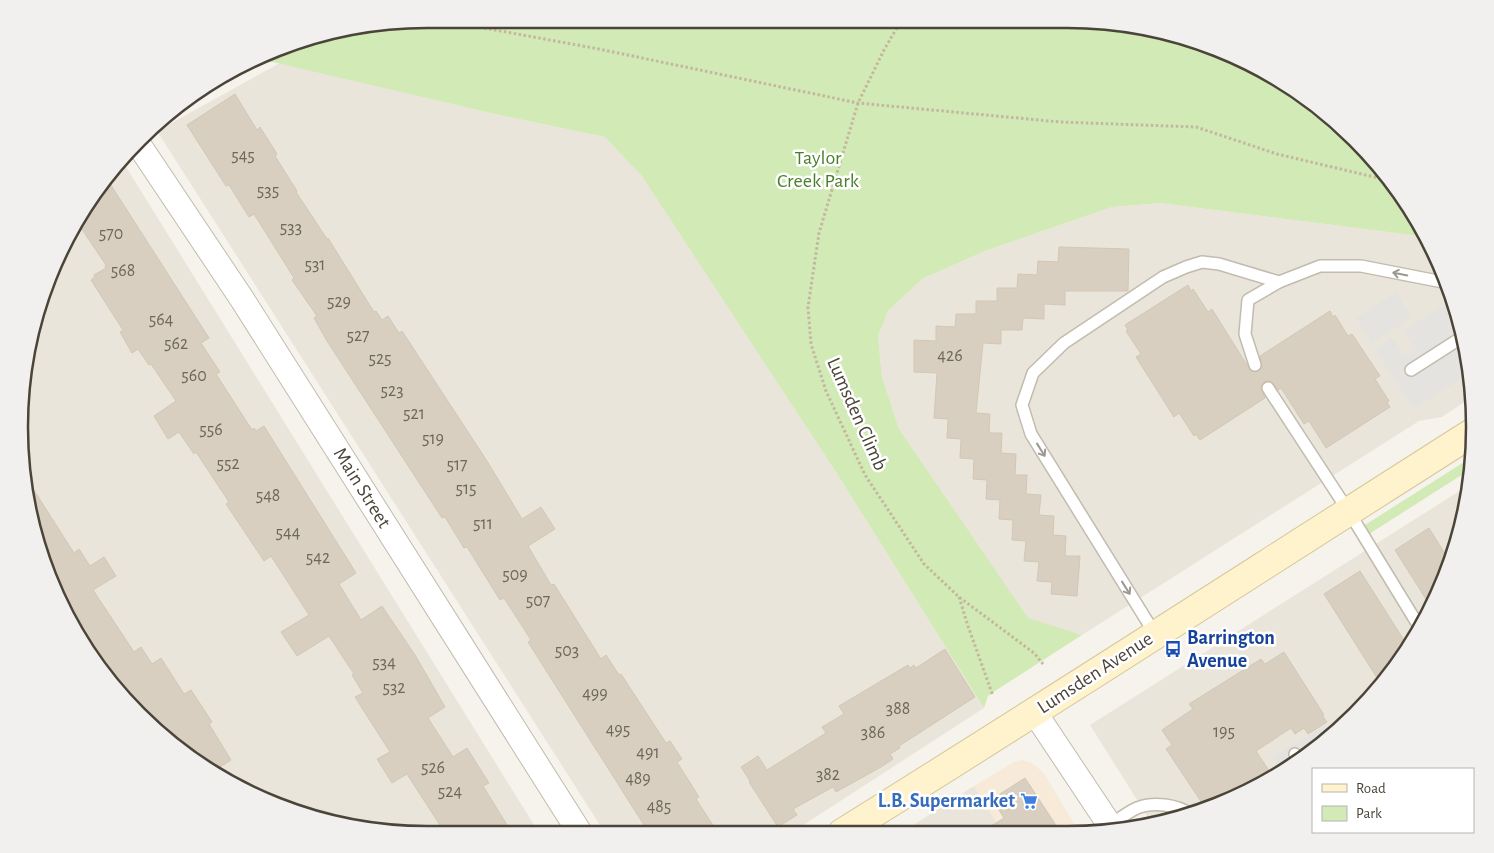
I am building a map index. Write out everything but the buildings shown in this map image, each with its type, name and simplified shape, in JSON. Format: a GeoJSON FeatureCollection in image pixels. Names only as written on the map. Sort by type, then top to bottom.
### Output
{"type":"FeatureCollection","features":[{"type":"Feature","properties":{"kind":"street","name":"Main Street"},"geometry":{"type":"LineString","coordinates":[[141,148],[242,299],[576,826]]}},
{"type":"Feature","properties":{"kind":"street","name":"Lumsden Avenue"},"geometry":{"type":"LineString","coordinates":[[853,826],[1034,713],[1466,437]]}},
{"type":"Feature","properties":{"kind":"street"},"geometry":{"type":"LineString","coordinates":[[1034,713],[1109,823]]}},
{"type":"Feature","properties":{"kind":"lane"},"geometry":{"type":"LineString","coordinates":[[1155,634],[1031,434],[1022,405],[1034,373],[1064,343],[1163,277],[1202,262],[1219,264],[1279,282]]}},
{"type":"Feature","properties":{"kind":"lane"},"geometry":{"type":"LineString","coordinates":[[1255,365],[1245,334],[1248,300],[1279,282],[1320,266],[1361,266],[1439,281]]}},
{"type":"Feature","properties":{"kind":"lane"},"geometry":{"type":"LineString","coordinates":[[1410,370],[1457,340]]}},
{"type":"Feature","properties":{"kind":"lane"},"geometry":{"type":"LineString","coordinates":[[1268,388],[1349,512],[1416,621]]}},
{"type":"Feature","properties":{"kind":"lane"},"geometry":{"type":"LineString","coordinates":[[1119,822],[1138,808],[1156,804],[1182,808]]}},
{"type":"Feature","properties":{"kind":"path"},"geometry":{"type":"LineString","coordinates":[[484,28],[599,49],[858,103],[1060,122],[1196,128],[1277,154],[1379,178]]}},
{"type":"Feature","properties":{"kind":"path","name":"Lumsden Climb"},"geometry":{"type":"LineString","coordinates":[[897,28],[858,103],[819,233],[808,307],[811,344],[826,391],[865,475],[924,564],[959,597],[1034,652],[1043,664]]}},
{"type":"Feature","properties":{"kind":"path","name":"Lumsden Climb"},"geometry":{"type":"LineString","coordinates":[[959,597],[993,696]]}},
{"type":"Feature","properties":{"kind":"shaded area"},"geometry":{"type":"Polygon","coordinates":[[[280,63],[495,114],[605,137],[642,175],[834,469],[984,708],[802,826],[601,826],[158,132],[280,63]]]}},
{"type":"Feature","properties":{"kind":"shaded area"},"geometry":{"type":"Polygon","coordinates":[[[125,165],[535,826],[426,826],[374,822],[323,812],[274,795],[227,772],[184,743],[163,726],[127,690],[110,669],[81,626],[58,579],[41,530],[35,504],[28,453],[28,400],[35,349],[41,323],[58,274],[81,227],[125,165]]]}},
{"type":"Feature","properties":{"kind":"shaded area"},"geometry":{"type":"Polygon","coordinates":[[[1160,203],[1418,236],[1436,274],[1453,323],[1459,349],[1466,401],[1442,417],[1419,421],[1082,635],[1028,619],[899,429],[882,377],[878,336],[888,311],[922,279],[985,251],[1112,207],[1160,203]]]}},
{"type":"Feature","properties":{"kind":"shaded area"},"geometry":{"type":"Polygon","coordinates":[[[1396,292],[1412,317],[1372,343],[1356,318],[1396,292]]]}},
{"type":"Feature","properties":{"kind":"shaded area"},"geometry":{"type":"Polygon","coordinates":[[[1447,303],[1453,323],[1463,374],[1463,377],[1414,409],[1375,349],[1392,338],[1405,356],[1415,349],[1404,331],[1447,303]]]}},
{"type":"Feature","properties":{"kind":"shaded area"},"geometry":{"type":"Polygon","coordinates":[[[1461,490],[1453,530],[1436,579],[1413,626],[1399,648],[1350,709],[1310,743],[1267,772],[1220,795],[1171,812],[1148,817],[1090,725],[1461,490]]]}},
{"type":"Feature","properties":{"kind":"shaded area"},"geometry":{"type":"Polygon","coordinates":[[[1325,726],[1327,729],[1279,764],[1273,757],[1325,726]]]}},
{"type":"Feature","properties":{"kind":"shaded area"},"geometry":{"type":"Polygon","coordinates":[[[1023,760],[1033,764],[1043,772],[1076,826],[999,826],[974,786],[1014,762],[1023,760]]]}},
{"type":"Feature","properties":{"kind":"shaded area"},"geometry":{"type":"Polygon","coordinates":[[[974,786],[999,826],[912,826],[974,786]]]}},
{"type":"Feature","properties":{"kind":"green space","name":"Taylor Creek Park"},"geometry":{"type":"Polygon","coordinates":[[[400,28],[1094,28],[1120,31],[1171,41],[1220,58],[1267,81],[1289,95],[1350,144],[1384,184],[1418,236],[1160,203],[1112,207],[985,251],[922,279],[888,311],[878,336],[882,377],[899,429],[1028,618],[1082,635],[988,696],[984,708],[834,469],[642,176],[605,137],[495,114],[268,61],[323,41],[349,35],[400,28]]]}},
{"type":"Feature","properties":{"kind":"green space"},"geometry":{"type":"Polygon","coordinates":[[[1465,461],[1464,474],[1369,534],[1365,525],[1465,461]]]}},
{"type":"Feature","properties":{"kind":"place","name":"Barrington Avenue"},"geometry":{"type":"Point","coordinates":[1173,649]}},
{"type":"Feature","properties":{"kind":"place","name":"L.B. Supermarket"},"geometry":{"type":"Point","coordinates":[1029,801]}}]}
